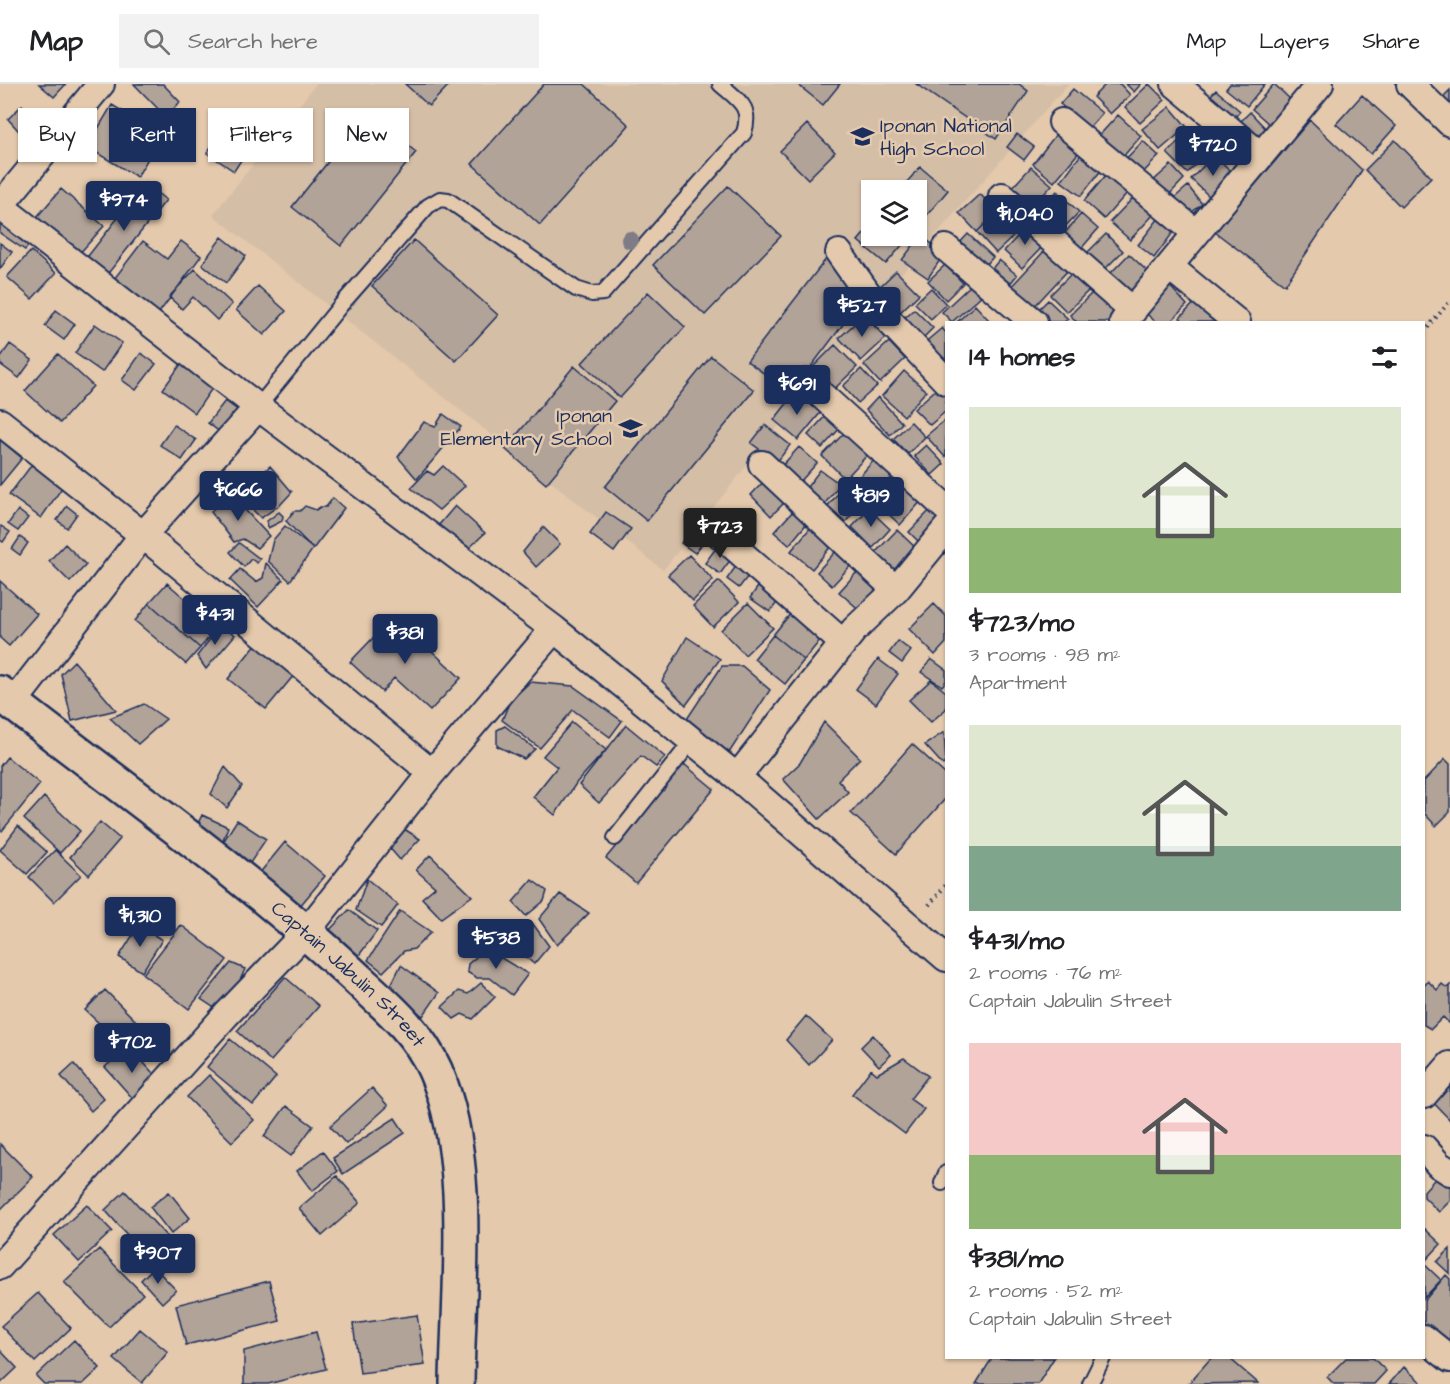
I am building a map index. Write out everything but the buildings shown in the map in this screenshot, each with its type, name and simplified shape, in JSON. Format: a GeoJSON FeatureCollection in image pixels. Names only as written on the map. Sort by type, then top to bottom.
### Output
{"type":"FeatureCollection","features":[{"type":"Feature","properties":{"kind":"street"},"geometry":{"type":"LineString","coordinates":[[101,84],[0,206],[258,407],[554,629],[737,777],[945,957]]}},
{"type":"Feature","properties":{"kind":"street"},"geometry":{"type":"LineString","coordinates":[[1175,84],[1260,154]]}},
{"type":"Feature","properties":{"kind":"street"},"geometry":{"type":"LineString","coordinates":[[1002,196],[1128,317],[1170,267],[1195,232],[1320,84]]}},
{"type":"Feature","properties":{"kind":"street"},"geometry":{"type":"LineString","coordinates":[[1410,84],[1450,123]]}},
{"type":"Feature","properties":{"kind":"street"},"geometry":{"type":"LineString","coordinates":[[1062,122],[1195,232]]}},
{"type":"Feature","properties":{"kind":"street"},"geometry":{"type":"LineString","coordinates":[[946,248],[1033,321]]}},
{"type":"Feature","properties":{"kind":"street"},"geometry":{"type":"LineString","coordinates":[[839,254],[880,311],[945,380]]}},
{"type":"Feature","properties":{"kind":"street"},"geometry":{"type":"LineString","coordinates":[[1170,267],[1236,321]]}},
{"type":"Feature","properties":{"kind":"street"},"geometry":{"type":"LineString","coordinates":[[807,382],[945,507]]}},
{"type":"Feature","properties":{"kind":"street"},"geometry":{"type":"LineString","coordinates":[[7,698],[143,535],[258,407]]}},
{"type":"Feature","properties":{"kind":"street"},"geometry":{"type":"LineString","coordinates":[[0,422],[143,535],[432,773]]}},
{"type":"Feature","properties":{"kind":"street"},"geometry":{"type":"LineString","coordinates":[[762,464],[896,590]]}},
{"type":"Feature","properties":{"kind":"street"},"geometry":{"type":"LineString","coordinates":[[716,531],[843,643]]}},
{"type":"Feature","properties":{"kind":"street"},"geometry":{"type":"LineString","coordinates":[[737,777],[843,643],[896,590],[937,558],[945,532]]}},
{"type":"Feature","properties":{"kind":"street"},"geometry":{"type":"LineString","coordinates":[[0,1266],[226,1015],[306,932],[432,773],[554,629]]}},
{"type":"Feature","properties":{"kind":"street","name":"Captain Jabulin Street"},"geometry":{"type":"LineString","coordinates":[[7,698],[306,932],[411,1029],[435,1070],[458,1160],[457,1384]]}},
{"type":"Feature","properties":{"kind":"street"},"geometry":{"type":"LineString","coordinates":[[1425,1094],[1450,1065]]}},
{"type":"Feature","properties":{"kind":"street"},"geometry":{"type":"LineString","coordinates":[[1425,1149],[1439,1165],[1450,1172]]}},
{"type":"Feature","properties":{"kind":"street"},"geometry":{"type":"LineString","coordinates":[[1425,1339],[1450,1359]]}},
{"type":"Feature","properties":{"kind":"lane"},"geometry":{"type":"LineString","coordinates":[[258,407],[349,296],[428,206],[440,200],[448,201],[576,289],[592,294],[603,293],[744,133],[748,118],[742,104],[720,84]]}},
{"type":"Feature","properties":{"kind":"lane"},"geometry":{"type":"LineString","coordinates":[[615,838],[692,741]]}},
{"type":"Feature","properties":{"kind":"lane"},"geometry":{"type":"LineString","coordinates":[[1090,1384],[1102,1359]]}},
{"type":"Feature","properties":{"kind":"path"},"geometry":{"type":"LineString","coordinates":[[1425,331],[1450,301]]}},
{"type":"Feature","properties":{"kind":"shaded area","name":"Iponan Elementary School"},"geometry":{"type":"Polygon","coordinates":[[[316,84],[1068,84],[927,245],[927,180],[861,180],[861,246],[926,246],[891,286],[663,570],[213,215],[255,162],[313,162],[313,108],[297,108],[316,84]]]}},
{"type":"Feature","properties":{"kind":"place","name":"Iponan National High School"},"geometry":{"type":"Point","coordinates":[862,137]}},
{"type":"Feature","properties":{"kind":"place","name":"Iponan Elementary School"},"geometry":{"type":"Point","coordinates":[630,428]}}]}
